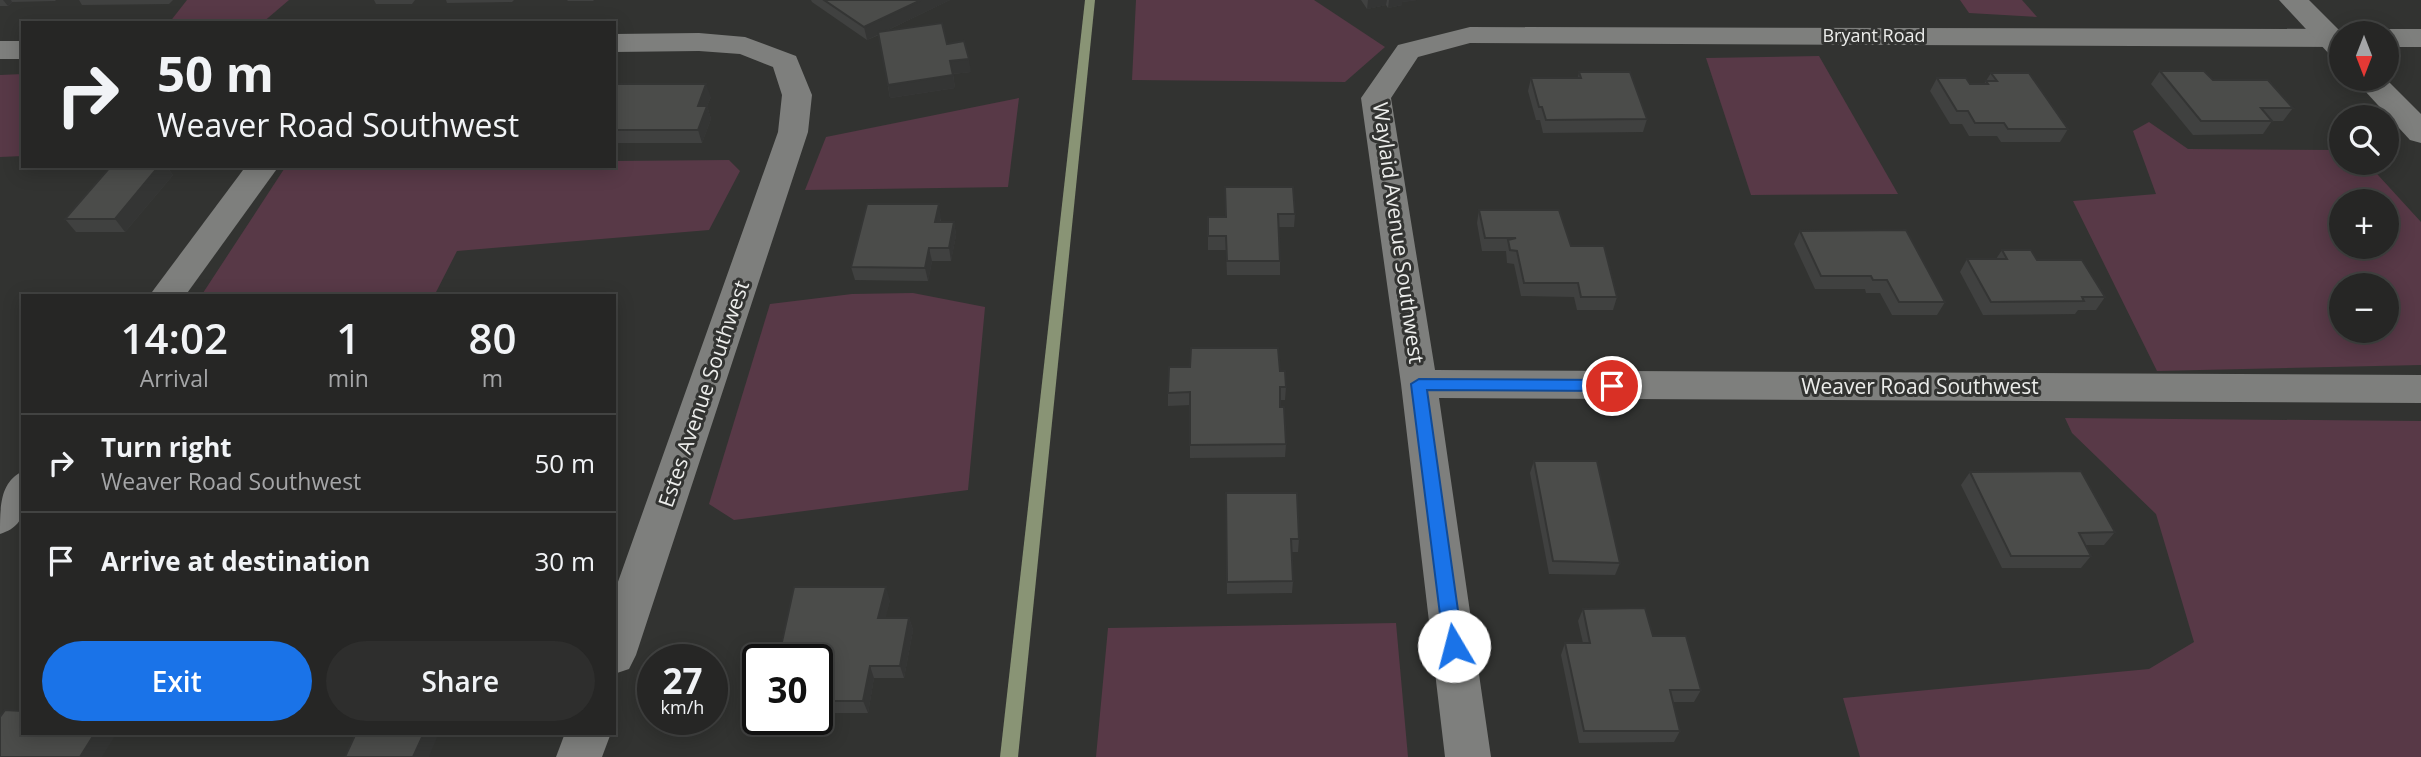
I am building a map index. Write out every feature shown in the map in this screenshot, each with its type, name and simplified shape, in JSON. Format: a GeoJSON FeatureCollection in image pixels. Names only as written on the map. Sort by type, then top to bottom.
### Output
{"type":"FeatureCollection","features":[{"type":"Feature","properties":{"kind":"street"},"geometry":{"type":"LineString","coordinates":[[2293,0],[2329,34]]}},
{"type":"Feature","properties":{"kind":"street","name":"Bryant Road"},"geometry":{"type":"LineString","coordinates":[[1408,51],[1470,35],[2329,42]]}},
{"type":"Feature","properties":{"kind":"street"},"geometry":{"type":"LineString","coordinates":[[2399,38],[2421,38]]}},
{"type":"Feature","properties":{"kind":"street"},"geometry":{"type":"LineString","coordinates":[[616,43],[699,42],[745,46],[786,62],[797,95],[793,132]]}},
{"type":"Feature","properties":{"kind":"street"},"geometry":{"type":"LineString","coordinates":[[0,50],[21,50]]}},
{"type":"Feature","properties":{"kind":"street","name":"Waylaid Avenue Southwest"},"geometry":{"type":"LineString","coordinates":[[1408,51],[1376,97],[1419,384],[1468,757]]}},
{"type":"Feature","properties":{"kind":"street"},"geometry":{"type":"LineString","coordinates":[[2381,91],[2421,133]]}},
{"type":"Feature","properties":{"kind":"street","name":"Estes Avenue Southwest"},"geometry":{"type":"LineString","coordinates":[[616,649],[793,132]]}},
{"type":"Feature","properties":{"kind":"street"},"geometry":{"type":"LineString","coordinates":[[167,294],[262,168]]}},
{"type":"Feature","properties":{"kind":"street","name":"Weaver Road Southwest"},"geometry":{"type":"LineString","coordinates":[[1419,384],[2421,389]]}},
{"type":"Feature","properties":{"kind":"street"},"geometry":{"type":"LineString","coordinates":[[0,517],[21,490]]}},
{"type":"Feature","properties":{"kind":"street"},"geometry":{"type":"LineString","coordinates":[[579,757],[586,735]]}},
{"type":"Feature","properties":{"kind":"shaded area"},"geometry":{"type":"Polygon","coordinates":[[[187,0],[289,0],[264,21],[171,21],[187,0]]]}},
{"type":"Feature","properties":{"kind":"shaded area"},"geometry":{"type":"Polygon","coordinates":[[[1136,0],[1314,0],[1385,47],[1345,82],[1132,80],[1136,0]]]}},
{"type":"Feature","properties":{"kind":"shaded area"},"geometry":{"type":"Polygon","coordinates":[[[1960,0],[2022,0],[2037,17],[1969,13],[1960,0]]]}},
{"type":"Feature","properties":{"kind":"shaded area"},"geometry":{"type":"Polygon","coordinates":[[[1819,56],[1898,194],[1751,195],[1706,58],[1819,56]]]}},
{"type":"Feature","properties":{"kind":"shaded area"},"geometry":{"type":"Polygon","coordinates":[[[21,74],[21,156],[0,157],[0,75],[21,74]]]}},
{"type":"Feature","properties":{"kind":"shaded area"},"geometry":{"type":"Polygon","coordinates":[[[1019,98],[1008,187],[805,190],[826,137],[1019,98]]]}},
{"type":"Feature","properties":{"kind":"shaded area"},"geometry":{"type":"Polygon","coordinates":[[[2149,122],[2188,149],[2329,150],[2329,175],[2378,175],[2391,189],[2329,189],[2329,259],[2399,259],[2399,198],[2421,222],[2421,365],[2157,371],[2073,201],[2156,194],[2133,131],[2149,122]]]}},
{"type":"Feature","properties":{"kind":"shaded area"},"geometry":{"type":"Polygon","coordinates":[[[729,160],[740,171],[709,230],[457,251],[435,294],[202,294],[285,168],[616,168],[616,161],[729,160]]]}},
{"type":"Feature","properties":{"kind":"shaded area"},"geometry":{"type":"Polygon","coordinates":[[[913,293],[985,307],[968,490],[734,520],[709,504],[770,304],[852,294],[913,293]]]}},
{"type":"Feature","properties":{"kind":"shaded area"},"geometry":{"type":"Polygon","coordinates":[[[2065,418],[2421,421],[2421,757],[1860,757],[1843,698],[2149,669],[2194,642],[2156,514],[2072,433],[2065,418]]]}},
{"type":"Feature","properties":{"kind":"shaded area"},"geometry":{"type":"Polygon","coordinates":[[[1396,623],[1408,757],[1096,757],[1108,628],[1396,623]]]}},
{"type":"Feature","properties":{"kind":"building"},"geometry":{"type":"Polygon","coordinates":[[[824,0],[921,0],[864,27],[824,0]]]}},
{"type":"Feature","properties":{"kind":"building"},"geometry":{"type":"Polygon","coordinates":[[[942,23],[947,44],[964,41],[969,59],[950,61],[953,75],[888,85],[878,32],[942,23]]]}},
{"type":"Feature","properties":{"kind":"building"},"geometry":{"type":"Polygon","coordinates":[[[2160,71],[2204,71],[2213,80],[2268,80],[2293,108],[2261,108],[2272,121],[2201,121],[2160,71]]]}},
{"type":"Feature","properties":{"kind":"building"},"geometry":{"type":"Polygon","coordinates":[[[1579,72],[1630,72],[1647,119],[1546,120],[1542,107],[1539,107],[1531,78],[1581,78],[1579,72]]]}},
{"type":"Feature","properties":{"kind":"building"},"geometry":{"type":"Polygon","coordinates":[[[1991,73],[2029,73],[2068,129],[2008,129],[2004,123],[1975,123],[1968,111],[1957,111],[1937,78],[1966,78],[1970,84],[1988,84],[1986,81],[1997,81],[1991,73]]]}},
{"type":"Feature","properties":{"kind":"building"},"geometry":{"type":"Polygon","coordinates":[[[617,84],[706,84],[698,106],[707,106],[698,130],[616,130],[617,84]]]}},
{"type":"Feature","properties":{"kind":"building"},"geometry":{"type":"Polygon","coordinates":[[[109,168],[157,168],[115,219],[65,219],[109,168]]]}},
{"type":"Feature","properties":{"kind":"building"},"geometry":{"type":"Polygon","coordinates":[[[1225,187],[1293,187],[1295,214],[1278,214],[1280,261],[1227,261],[1226,236],[1208,236],[1208,217],[1226,217],[1225,187]]]}},
{"type":"Feature","properties":{"kind":"building"},"geometry":{"type":"Polygon","coordinates":[[[867,204],[939,204],[935,222],[954,222],[949,248],[929,248],[925,268],[851,267],[867,204]]]}},
{"type":"Feature","properties":{"kind":"building"},"geometry":{"type":"Polygon","coordinates":[[[1479,210],[1559,210],[1571,246],[1604,246],[1617,297],[1581,297],[1578,283],[1524,283],[1517,251],[1510,250],[1508,240],[1516,238],[1485,238],[1479,210]]]}},
{"type":"Feature","properties":{"kind":"building"},"geometry":{"type":"Polygon","coordinates":[[[1906,230],[1945,302],[1899,302],[1887,280],[1873,280],[1871,276],[1821,276],[1800,231],[1906,230]]]}},
{"type":"Feature","properties":{"kind":"building"},"geometry":{"type":"Polygon","coordinates":[[[2002,250],[2031,250],[2037,260],[2082,260],[2105,297],[2082,297],[2084,301],[1991,302],[1967,259],[2007,259],[2002,250]]]}},
{"type":"Feature","properties":{"kind":"building"},"geometry":{"type":"Polygon","coordinates":[[[1191,348],[1278,348],[1280,371],[1285,371],[1286,387],[1280,387],[1280,407],[1284,407],[1286,444],[1190,445],[1190,392],[1168,393],[1169,367],[1190,367],[1191,348]]]}},
{"type":"Feature","properties":{"kind":"building"},"geometry":{"type":"Polygon","coordinates":[[[1534,461],[1597,461],[1620,563],[1553,561],[1534,461]]]}},
{"type":"Feature","properties":{"kind":"building"},"geometry":{"type":"Polygon","coordinates":[[[2081,471],[2115,532],[2079,533],[2091,556],[2011,556],[1970,472],[2081,471]]]}},
{"type":"Feature","properties":{"kind":"building"},"geometry":{"type":"Polygon","coordinates":[[[1226,493],[1297,493],[1299,539],[1291,539],[1293,581],[1227,582],[1226,493]]]}},
{"type":"Feature","properties":{"kind":"building"},"geometry":{"type":"Polygon","coordinates":[[[794,587],[886,587],[878,618],[909,618],[900,666],[870,666],[863,701],[833,701],[833,644],[782,644],[794,587]]]}},
{"type":"Feature","properties":{"kind":"building"},"geometry":{"type":"Polygon","coordinates":[[[1645,608],[1653,636],[1686,636],[1701,690],[1670,690],[1680,731],[1584,731],[1565,643],[1590,643],[1583,609],[1645,608]]]}},
{"type":"Feature","properties":{"kind":"building"},"geometry":{"type":"Polygon","coordinates":[[[5,710],[21,711],[21,735],[94,735],[80,757],[0,757],[0,717],[5,710]]]}},
{"type":"Feature","properties":{"kind":"building"},"geometry":{"type":"Polygon","coordinates":[[[355,735],[423,735],[413,757],[345,757],[355,735]]]}},
{"type":"Feature","properties":{"kind":"waterway"},"geometry":{"type":"LineString","coordinates":[[1009,757],[1090,0]]}},
{"type":"Feature","properties":{"kind":"route"},"geometry":{"type":"LineString","coordinates":[[1454,646],[1419,384],[1612,386]]}}]}
